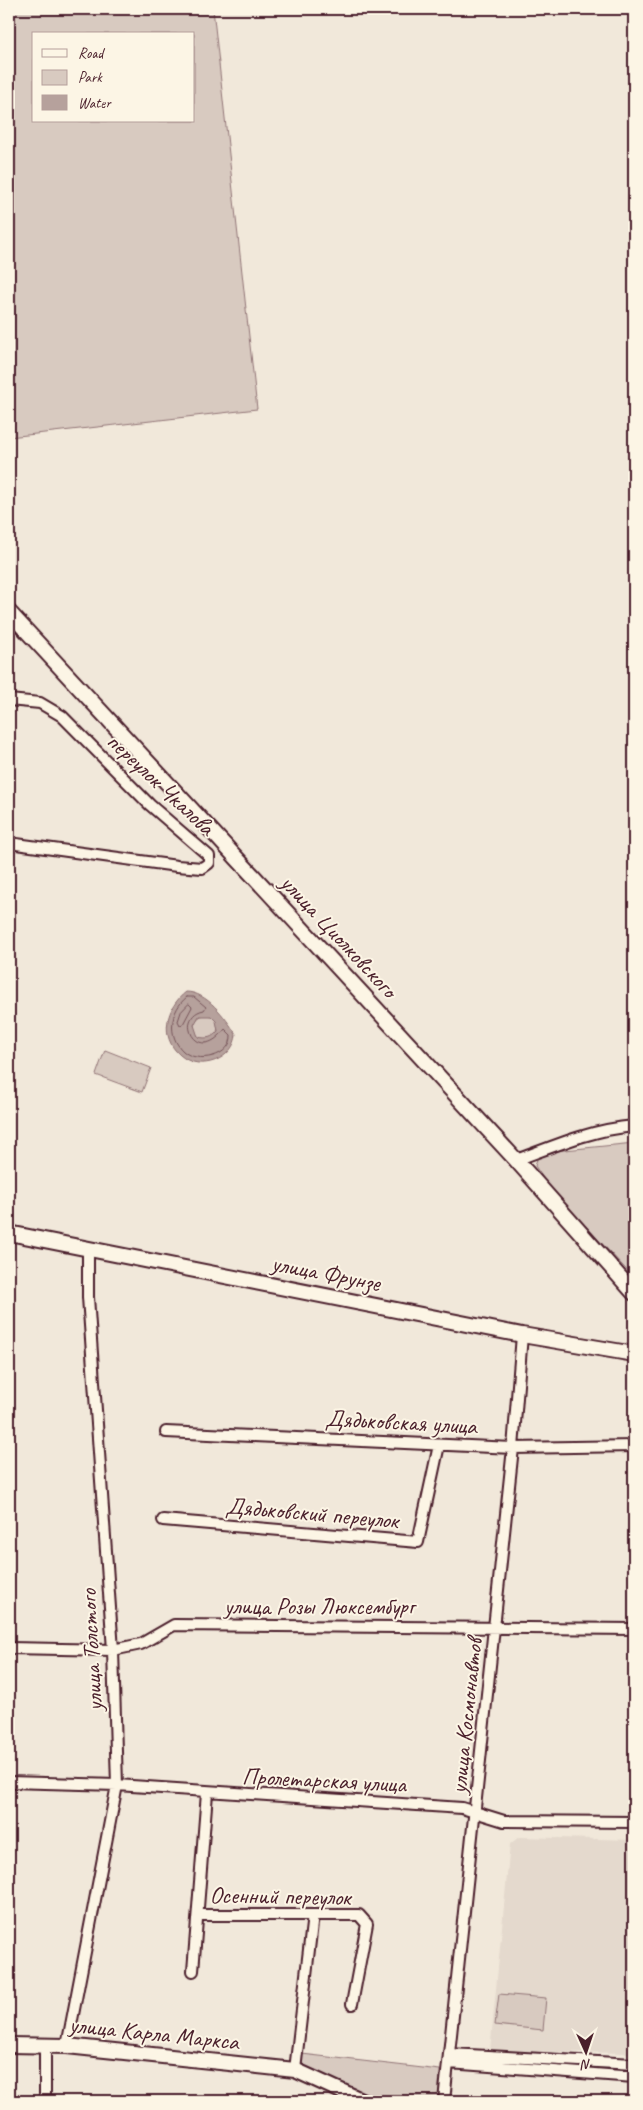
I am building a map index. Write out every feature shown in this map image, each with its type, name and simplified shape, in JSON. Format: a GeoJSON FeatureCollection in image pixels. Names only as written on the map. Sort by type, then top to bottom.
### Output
{"type":"FeatureCollection","features":[{"type":"Feature","properties":{"kind":"main road","name":"улица Циолковского"},"geometry":{"type":"LineString","coordinates":[[9,612],[516,1160],[634,1293]]}},
{"type":"Feature","properties":{"kind":"main road","name":"улица Фрунзе"},"geometry":{"type":"LineString","coordinates":[[9,1233],[522,1335],[634,1354]]}},
{"type":"Feature","properties":{"kind":"main road","name":"улица Карла Маркса"},"geometry":{"type":"LineString","coordinates":[[9,2045],[68,2046],[295,2070],[363,2101]]}},
{"type":"Feature","properties":{"kind":"street","name":"переулок Чкалова"},"geometry":{"type":"LineString","coordinates":[[9,700],[40,703],[62,716],[150,805],[209,856],[210,863],[202,868],[177,866],[9,843]]}},
{"type":"Feature","properties":{"kind":"street"},"geometry":{"type":"LineString","coordinates":[[516,1160],[605,1128],[634,1126]]}},
{"type":"Feature","properties":{"kind":"street","name":"улица Толстого"},"geometry":{"type":"LineString","coordinates":[[68,2046],[117,1785],[113,1650],[88,1297],[88,1249]]}},
{"type":"Feature","properties":{"kind":"street","name":"улица Космонавтов"},"geometry":{"type":"LineString","coordinates":[[444,2101],[514,1448],[522,1335]]}},
{"type":"Feature","properties":{"kind":"street","name":"Дядьковская улица"},"geometry":{"type":"LineString","coordinates":[[166,1432],[514,1448],[634,1446]]}},
{"type":"Feature","properties":{"kind":"street","name":"Дядьковский переулок"},"geometry":{"type":"LineString","coordinates":[[163,1520],[418,1542],[439,1445]]}},
{"type":"Feature","properties":{"kind":"street","name":"улица Розы Люксембург"},"geometry":{"type":"LineString","coordinates":[[9,1648],[113,1650],[141,1644],[174,1625],[634,1629]]}},
{"type":"Feature","properties":{"kind":"street","name":"Пролетарская улица"},"geometry":{"type":"LineString","coordinates":[[9,1782],[117,1785],[207,1793],[462,1808],[476,1814],[504,1821],[634,1822]]}},
{"type":"Feature","properties":{"kind":"street","name":"Осенний переулок"},"geometry":{"type":"LineString","coordinates":[[194,1971],[207,1793]]}},
{"type":"Feature","properties":{"kind":"street","name":"Осенний переулок"},"geometry":{"type":"LineString","coordinates":[[198,1915],[359,1915],[367,1924],[352,2004]]}},
{"type":"Feature","properties":{"kind":"street"},"geometry":{"type":"LineString","coordinates":[[295,2070],[312,1915]]}},
{"type":"Feature","properties":{"kind":"street"},"geometry":{"type":"LineString","coordinates":[[45,2046],[45,2101]]}},
{"type":"Feature","properties":{"kind":"street"},"geometry":{"type":"LineString","coordinates":[[450,2058],[634,2064]]}},
{"type":"Feature","properties":{"kind":"street"},"geometry":{"type":"LineString","coordinates":[[450,2058],[634,2077]]}},
{"type":"Feature","properties":{"kind":"shaded area"},"geometry":{"type":"Polygon","coordinates":[[[519,1837],[634,1840],[634,2053],[490,2051],[510,1844],[519,1837]]]}},
{"type":"Feature","properties":{"kind":"green space"},"geometry":{"type":"Polygon","coordinates":[[[9,9],[213,9],[257,409],[9,437],[9,9]]]}},
{"type":"Feature","properties":{"kind":"green space"},"geometry":{"type":"Polygon","coordinates":[[[206,1015],[211,1016],[217,1022],[217,1032],[211,1038],[206,1039],[201,1038],[195,1032],[194,1027],[195,1022],[201,1016],[206,1015]]]}},
{"type":"Feature","properties":{"kind":"green space"},"geometry":{"type":"Polygon","coordinates":[[[105,1050],[151,1068],[142,1092],[96,1075],[105,1050]]]}},
{"type":"Feature","properties":{"kind":"green space"},"geometry":{"type":"Polygon","coordinates":[[[634,1143],[634,1278],[547,1184],[535,1166],[538,1156],[555,1151],[634,1143]]]}},
{"type":"Feature","properties":{"kind":"green space"},"geometry":{"type":"Polygon","coordinates":[[[499,1994],[546,1998],[543,2030],[495,2025],[499,1994]]]}},
{"type":"Feature","properties":{"kind":"green space"},"geometry":{"type":"Polygon","coordinates":[[[302,2054],[440,2070],[438,2101],[373,2101],[338,2081],[301,2067],[302,2054]]]}},
{"type":"Feature","properties":{"kind":"water"},"geometry":{"type":"Polygon","coordinates":[[[186,992],[194,993],[215,1007],[236,1034],[230,1050],[215,1061],[197,1063],[180,1055],[173,1048],[167,1031],[168,1022],[170,1014],[179,998],[186,992]],[[199,1016],[194,1025],[198,1037],[209,1037],[218,1031],[216,1021],[211,1016],[199,1016]]]}}]}
